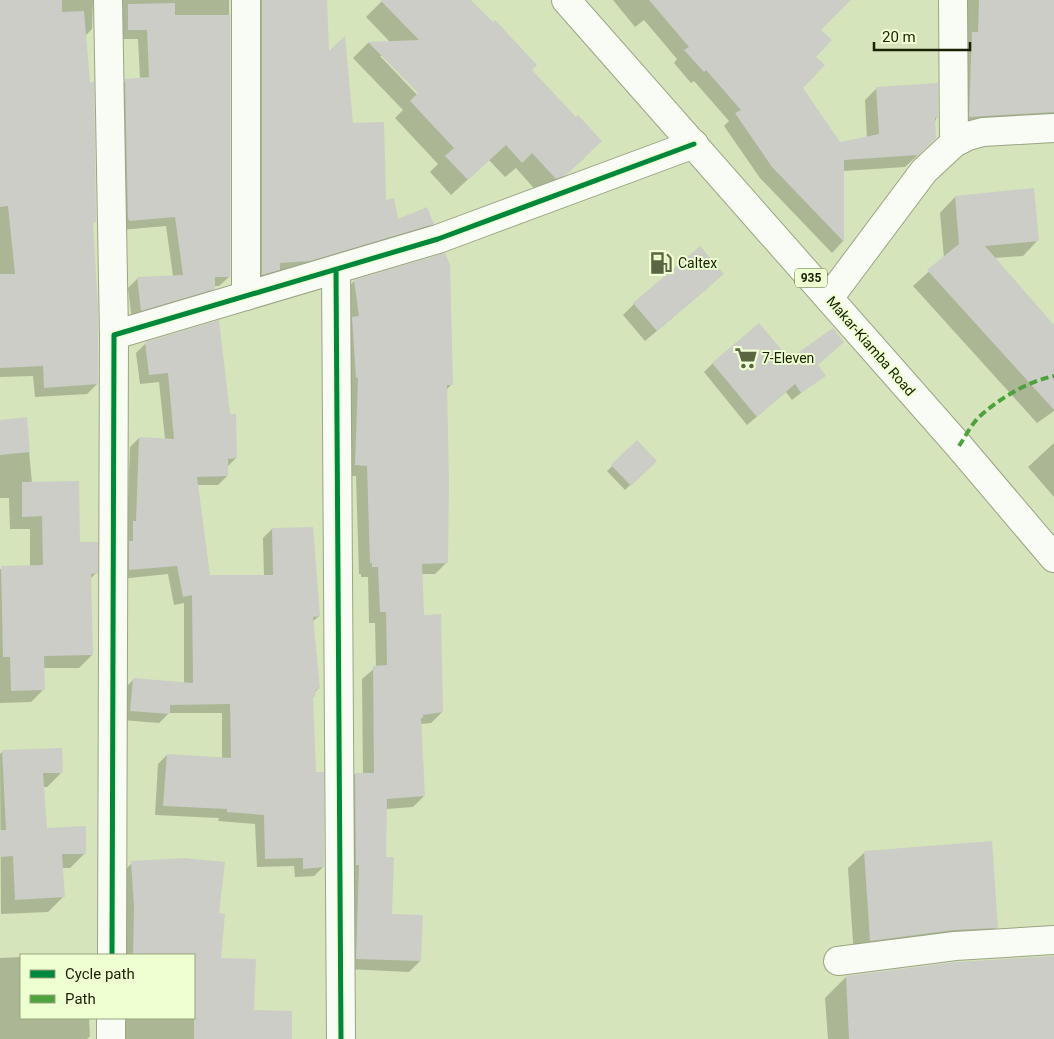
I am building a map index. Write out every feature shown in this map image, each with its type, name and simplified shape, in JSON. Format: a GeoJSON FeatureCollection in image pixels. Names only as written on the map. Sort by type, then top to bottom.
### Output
{"type":"FeatureCollection","features":[{"type":"Feature","properties":{"kind":"street"},"geometry":{"type":"LineString","coordinates":[[108,0],[114,335],[112,954]]}},
{"type":"Feature","properties":{"kind":"street"},"geometry":{"type":"LineString","coordinates":[[246,0],[246,296]]}},
{"type":"Feature","properties":{"kind":"street","name":"Makar-Kiamba Road"},"geometry":{"type":"LineString","coordinates":[[566,0],[829,298],[1054,558]]}},
{"type":"Feature","properties":{"kind":"street"},"geometry":{"type":"LineString","coordinates":[[953,0],[954,143]]}},
{"type":"Feature","properties":{"kind":"street"},"geometry":{"type":"LineString","coordinates":[[829,298],[924,171],[954,143],[968,136],[983,132],[1054,128]]}},
{"type":"Feature","properties":{"kind":"street"},"geometry":{"type":"LineString","coordinates":[[114,335],[438,239],[694,144]]}},
{"type":"Feature","properties":{"kind":"street"},"geometry":{"type":"LineString","coordinates":[[336,270],[341,1039]]}},
{"type":"Feature","properties":{"kind":"street"},"geometry":{"type":"LineString","coordinates":[[838,961],[955,946],[1054,940]]}},
{"type":"Feature","properties":{"kind":"street"},"geometry":{"type":"LineString","coordinates":[[111,1019],[111,1039]]}},
{"type":"Feature","properties":{"kind":"building"},"geometry":{"type":"Polygon","coordinates":[[[0,0],[62,0],[62,12],[84,11],[90,82],[94,82],[96,222],[93,222],[98,309],[98,384],[44,388],[43,366],[0,368],[0,274],[15,274],[8,206],[0,207],[0,0]]]}},
{"type":"Feature","properties":{"kind":"building"},"geometry":{"type":"Polygon","coordinates":[[[262,0],[327,0],[329,51],[345,36],[353,123],[384,122],[386,200],[394,198],[398,219],[427,207],[434,224],[310,261],[280,263],[280,270],[262,275],[262,0]]]}},
{"type":"Feature","properties":{"kind":"building"},"geometry":{"type":"Polygon","coordinates":[[[380,0],[471,0],[493,22],[495,20],[537,65],[532,70],[576,117],[578,115],[602,141],[566,175],[556,179],[532,153],[522,163],[506,145],[468,180],[445,156],[454,148],[410,101],[418,93],[368,42],[419,40],[380,0]]]}},
{"type":"Feature","properties":{"kind":"building"},"geometry":{"type":"Polygon","coordinates":[[[649,0],[851,0],[821,30],[832,40],[816,57],[825,65],[803,88],[840,142],[879,134],[876,87],[938,83],[938,118],[935,118],[936,138],[918,155],[844,160],[844,242],[772,167],[735,113],[741,110],[706,70],[704,72],[684,50],[689,47],[649,0]]]}},
{"type":"Feature","properties":{"kind":"building"},"geometry":{"type":"Polygon","coordinates":[[[979,0],[1054,0],[1054,112],[969,117],[972,32],[978,32],[979,0]]]}},
{"type":"Feature","properties":{"kind":"building"},"geometry":{"type":"Polygon","coordinates":[[[175,3],[175,15],[230,15],[230,277],[215,277],[215,289],[141,311],[137,277],[183,275],[175,217],[130,221],[128,219],[125,79],[149,77],[147,30],[128,30],[128,4],[175,3]]]}},
{"type":"Feature","properties":{"kind":"building"},"geometry":{"type":"Polygon","coordinates":[[[1034,188],[1039,241],[985,246],[1054,325],[1054,410],[927,270],[959,244],[955,196],[1034,188]]]}},
{"type":"Feature","properties":{"kind":"building"},"geometry":{"type":"Polygon","coordinates":[[[700,246],[724,274],[657,331],[633,303],[700,246]]]}},
{"type":"Feature","properties":{"kind":"building"},"geometry":{"type":"Polygon","coordinates":[[[445,253],[450,265],[453,385],[447,385],[448,563],[422,564],[424,615],[441,614],[443,712],[423,715],[423,718],[421,718],[425,796],[387,799],[386,857],[394,857],[392,914],[423,915],[421,961],[356,959],[359,865],[356,865],[355,773],[374,773],[373,666],[387,665],[386,612],[380,612],[378,567],[372,567],[372,563],[370,563],[367,466],[355,465],[358,378],[356,378],[352,317],[359,316],[354,280],[445,253]]]}},
{"type":"Feature","properties":{"kind":"building"},"geometry":{"type":"Polygon","coordinates":[[[219,320],[230,414],[236,414],[237,458],[228,459],[228,476],[197,477],[210,575],[273,575],[272,528],[313,527],[320,616],[313,617],[320,689],[316,689],[315,697],[313,697],[316,772],[324,772],[324,867],[303,869],[303,858],[265,859],[264,815],[227,812],[227,809],[163,806],[167,754],[231,758],[230,704],[170,705],[170,714],[130,711],[133,678],[193,683],[192,595],[183,597],[177,566],[129,570],[129,541],[133,541],[133,521],[136,521],[139,437],[174,439],[168,373],[149,375],[145,342],[219,320]]]}},
{"type":"Feature","properties":{"kind":"building"},"geometry":{"type":"Polygon","coordinates":[[[759,323],[789,359],[833,328],[844,342],[818,365],[826,376],[801,393],[795,384],[757,417],[712,363],[759,323]]]}},
{"type":"Feature","properties":{"kind":"building"},"geometry":{"type":"Polygon","coordinates":[[[27,417],[30,452],[0,455],[0,420],[27,417]]]}},
{"type":"Feature","properties":{"kind":"building"},"geometry":{"type":"Polygon","coordinates":[[[637,440],[657,461],[631,486],[611,465],[637,440]]]}},
{"type":"Feature","properties":{"kind":"building"},"geometry":{"type":"Polygon","coordinates":[[[79,481],[80,542],[98,542],[98,573],[91,574],[93,655],[44,656],[45,690],[11,691],[10,657],[3,657],[1,566],[43,565],[42,516],[22,517],[22,482],[79,481]]]}},
{"type":"Feature","properties":{"kind":"building"},"geometry":{"type":"Polygon","coordinates":[[[62,748],[63,773],[43,773],[47,828],[86,826],[86,854],[62,854],[65,897],[15,900],[13,856],[0,857],[0,830],[6,830],[2,750],[62,748]]]}},
{"type":"Feature","properties":{"kind":"building"},"geometry":{"type":"Polygon","coordinates":[[[992,841],[998,928],[953,930],[870,941],[864,851],[992,841]]]}},
{"type":"Feature","properties":{"kind":"building"},"geometry":{"type":"Polygon","coordinates":[[[184,858],[225,862],[219,913],[225,914],[221,958],[256,959],[254,1010],[292,1011],[292,1039],[194,1039],[195,954],[133,954],[134,907],[131,861],[184,858]]]}},
{"type":"Feature","properties":{"kind":"building"},"geometry":{"type":"Polygon","coordinates":[[[1054,956],[1054,1039],[849,1039],[846,976],[956,962],[1054,956]]]}},
{"type":"Feature","properties":{"kind":"marked path"},"geometry":{"type":"LineString","coordinates":[[959,446],[976,420],[996,403],[1033,382],[1054,376]]}},
{"type":"Feature","properties":{"kind":"cycle path"},"geometry":{"type":"LineString","coordinates":[[112,954],[114,335],[438,239],[694,144]]}},
{"type":"Feature","properties":{"kind":"cycle path"},"geometry":{"type":"LineString","coordinates":[[336,270],[341,1039]]}},
{"type":"Feature","properties":{"kind":"place","name":"Caltex"},"geometry":{"type":"Point","coordinates":[661,263]}},
{"type":"Feature","properties":{"kind":"place","name":"7-Eleven"},"geometry":{"type":"Point","coordinates":[746,358]}}]}
